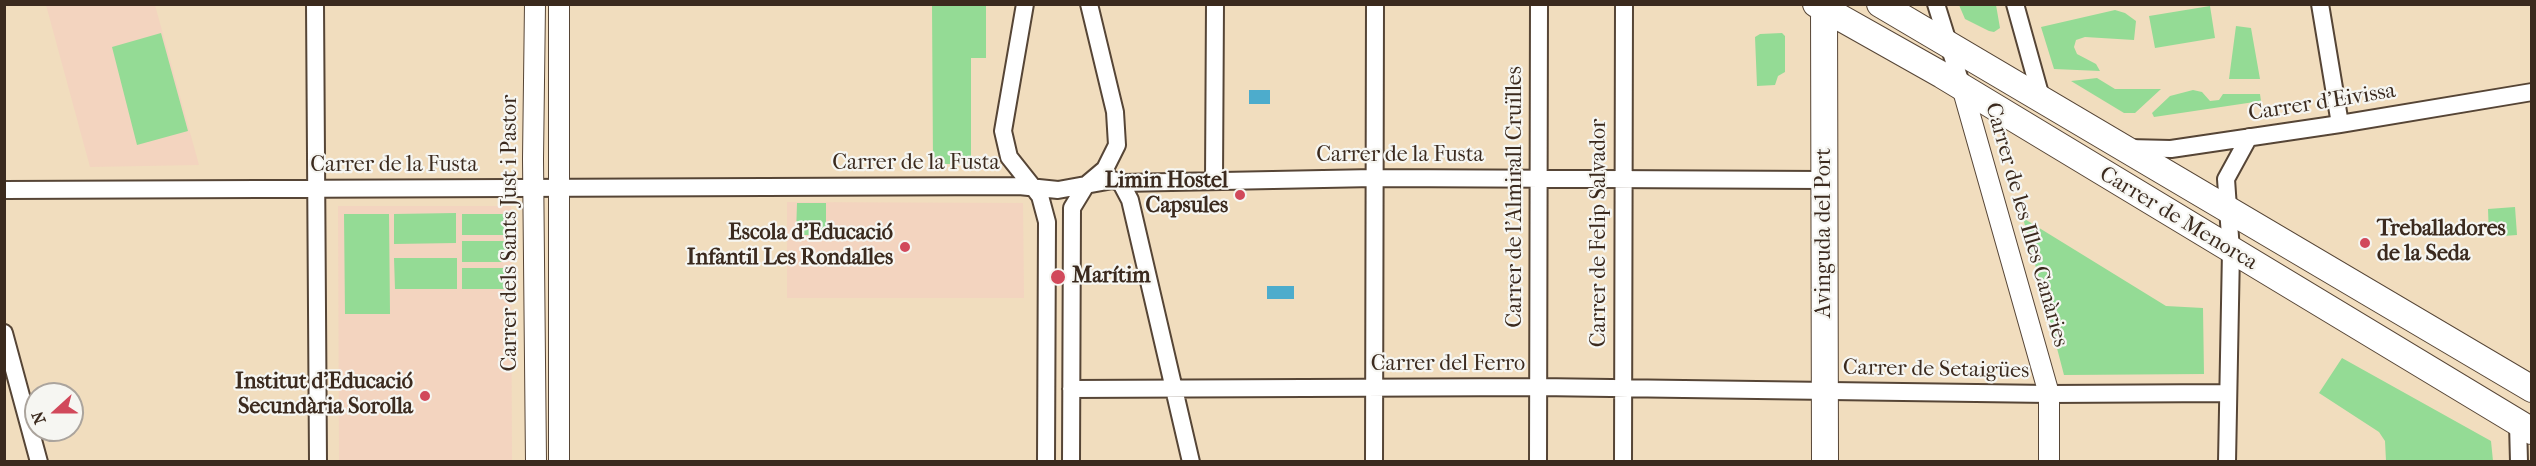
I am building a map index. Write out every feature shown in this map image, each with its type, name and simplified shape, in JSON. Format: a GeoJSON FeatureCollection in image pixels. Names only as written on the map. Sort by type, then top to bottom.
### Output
{"type":"FeatureCollection","features":[{"type":"Feature","properties":{"kind":"main road","name":"Carrer de Menorca"},"geometry":{"type":"LineString","coordinates":[[1880,4],[2118,148],[2532,389]]}},
{"type":"Feature","properties":{"kind":"main road","name":"Carrer de Menorca"},"geometry":{"type":"LineString","coordinates":[[1822,6],[1962,87],[2525,427]]}},
{"type":"Feature","properties":{"kind":"main road","name":"Avinguda del Port"},"geometry":{"type":"LineString","coordinates":[[1822,6],[1825,180],[1825,462]]}},
{"type":"Feature","properties":{"kind":"street"},"geometry":{"type":"LineString","coordinates":[[315,4],[318,462]]}},
{"type":"Feature","properties":{"kind":"street","name":"Carrer dels Sants Just i Pastor"},"geometry":{"type":"LineString","coordinates":[[535,4],[536,462]]}},
{"type":"Feature","properties":{"kind":"street"},"geometry":{"type":"LineString","coordinates":[[559,4],[559,462]]}},
{"type":"Feature","properties":{"kind":"street"},"geometry":{"type":"LineString","coordinates":[[1025,4],[1003,131],[1009,157],[1040,196],[1047,222],[1046,462]]}},
{"type":"Feature","properties":{"kind":"street"},"geometry":{"type":"LineString","coordinates":[[1071,462],[1070,222],[1072,208],[1086,185],[1105,169],[1117,145],[1115,112],[1089,4]]}},
{"type":"Feature","properties":{"kind":"street"},"geometry":{"type":"LineString","coordinates":[[1214,180],[1215,4]]}},
{"type":"Feature","properties":{"kind":"street"},"geometry":{"type":"LineString","coordinates":[[1374,462],[1375,4]]}},
{"type":"Feature","properties":{"kind":"street","name":"Carrer de l'Almirall Cruïlles"},"geometry":{"type":"LineString","coordinates":[[1538,462],[1539,4]]}},
{"type":"Feature","properties":{"kind":"street","name":"Carrer de Felip Salvador"},"geometry":{"type":"LineString","coordinates":[[1623,462],[1621,180],[1624,4]]}},
{"type":"Feature","properties":{"kind":"street","name":"Carrer de les Illes Canàries"},"geometry":{"type":"LineString","coordinates":[[1936,4],[1962,87],[2049,394],[2049,462]]}},
{"type":"Feature","properties":{"kind":"street"},"geometry":{"type":"LineString","coordinates":[[2015,4],[2042,101]]}},
{"type":"Feature","properties":{"kind":"street"},"geometry":{"type":"LineString","coordinates":[[2320,4],[2340,124]]}},
{"type":"Feature","properties":{"kind":"street","name":"Carrer d'Eivissa"},"geometry":{"type":"LineString","coordinates":[[2118,148],[2171,149],[2532,92]]}},
{"type":"Feature","properties":{"kind":"street"},"geometry":{"type":"LineString","coordinates":[[2227,462],[2231,251],[2226,178],[2249,137]]}},
{"type":"Feature","properties":{"kind":"street","name":"Carrer de la Fusta"},"geometry":{"type":"LineString","coordinates":[[4,190],[534,187],[1033,187],[1058,190],[1107,180],[1120,183],[1374,178],[1825,180]]}},
{"type":"Feature","properties":{"kind":"street"},"geometry":{"type":"LineString","coordinates":[[1120,183],[1130,200],[1191,462]]}},
{"type":"Feature","properties":{"kind":"street"},"geometry":{"type":"LineString","coordinates":[[4,333],[39,462]]}},
{"type":"Feature","properties":{"kind":"street","name":"Carrer del Ferro"},"geometry":{"type":"LineString","coordinates":[[1071,389],[1538,387],[1825,391]]}},
{"type":"Feature","properties":{"kind":"street","name":"Carrer de Setaigües"},"geometry":{"type":"LineString","coordinates":[[1825,391],[2049,394],[2227,393]]}},
{"type":"Feature","properties":{"kind":"street"},"geometry":{"type":"LineString","coordinates":[[2519,462],[2525,427]]}},
{"type":"Feature","properties":{"kind":"shaded area"},"geometry":{"type":"Polygon","coordinates":[[[46,5],[155,5],[199,165],[90,167],[46,5]]]}},
{"type":"Feature","properties":{"kind":"shaded area","name":"Escola d'Educació Infantil Les Rondalles"},"geometry":{"type":"Polygon","coordinates":[[[787,202],[1023,203],[1024,298],[787,298],[787,202]]]}},
{"type":"Feature","properties":{"kind":"shaded area","name":"Institut d'Educació Secundària Sorolla"},"geometry":{"type":"Polygon","coordinates":[[[338,206],[511,206],[512,461],[339,461],[338,206]]]}},
{"type":"Feature","properties":{"kind":"green space"},"geometry":{"type":"Polygon","coordinates":[[[932,5],[986,5],[986,58],[971,58],[971,164],[933,164],[932,5]]]}},
{"type":"Feature","properties":{"kind":"green space"},"geometry":{"type":"Polygon","coordinates":[[[1959,5],[1996,5],[2000,28],[1994,32],[1989,31],[1965,19],[1959,5]]]}},
{"type":"Feature","properties":{"kind":"green space"},"geometry":{"type":"Polygon","coordinates":[[[2210,6],[2215,38],[2155,48],[2149,16],[2210,6]]]}},
{"type":"Feature","properties":{"kind":"green space"},"geometry":{"type":"Polygon","coordinates":[[[2115,10],[2125,13],[2136,21],[2134,40],[2085,37],[2076,40],[2074,47],[2077,54],[2096,64],[2100,71],[2054,69],[2041,27],[2115,10]]]}},
{"type":"Feature","properties":{"kind":"green space"},"geometry":{"type":"Polygon","coordinates":[[[2236,26],[2251,28],[2260,79],[2229,79],[2236,26]]]}},
{"type":"Feature","properties":{"kind":"green space"},"geometry":{"type":"Polygon","coordinates":[[[161,33],[188,131],[137,145],[112,47],[161,33]]]}},
{"type":"Feature","properties":{"kind":"green space"},"geometry":{"type":"Polygon","coordinates":[[[1782,33],[1785,36],[1785,72],[1778,76],[1775,85],[1757,86],[1755,37],[1760,34],[1782,33]]]}},
{"type":"Feature","properties":{"kind":"green space"},"geometry":{"type":"Polygon","coordinates":[[[2097,78],[2115,89],[2161,89],[2135,113],[2124,113],[2071,81],[2097,78]]]}},
{"type":"Feature","properties":{"kind":"green space"},"geometry":{"type":"Polygon","coordinates":[[[2193,90],[2202,92],[2210,101],[2219,100],[2223,94],[2260,94],[2261,101],[2154,117],[2152,113],[2170,96],[2193,90]]]}},
{"type":"Feature","properties":{"kind":"green space"},"geometry":{"type":"Polygon","coordinates":[[[797,203],[826,203],[826,235],[796,235],[797,203]]]}},
{"type":"Feature","properties":{"kind":"green space"},"geometry":{"type":"Polygon","coordinates":[[[2515,207],[2517,235],[2489,237],[2488,209],[2515,207]]]}},
{"type":"Feature","properties":{"kind":"green space"},"geometry":{"type":"Polygon","coordinates":[[[456,213],[456,243],[394,244],[394,214],[456,213]]]}},
{"type":"Feature","properties":{"kind":"green space"},"geometry":{"type":"Polygon","coordinates":[[[344,214],[389,214],[390,314],[345,314],[344,214]]]}},
{"type":"Feature","properties":{"kind":"green space"},"geometry":{"type":"Polygon","coordinates":[[[462,214],[505,214],[505,235],[462,235],[462,214]]]}},
{"type":"Feature","properties":{"kind":"green space"},"geometry":{"type":"Polygon","coordinates":[[[2023,218],[2166,306],[2203,308],[2204,374],[2064,375],[2023,218]]]}},
{"type":"Feature","properties":{"kind":"green space"},"geometry":{"type":"Polygon","coordinates":[[[462,241],[506,241],[506,262],[462,262],[462,241]]]}},
{"type":"Feature","properties":{"kind":"green space"},"geometry":{"type":"Polygon","coordinates":[[[394,258],[457,258],[457,289],[395,289],[394,258]]]}},
{"type":"Feature","properties":{"kind":"green space"},"geometry":{"type":"Polygon","coordinates":[[[462,268],[506,268],[506,289],[462,289],[462,268]]]}},
{"type":"Feature","properties":{"kind":"green space"},"geometry":{"type":"Polygon","coordinates":[[[2342,358],[2491,441],[2493,461],[2386,461],[2385,441],[2379,432],[2319,393],[2342,358]]]}},
{"type":"Feature","properties":{"kind":"water"},"geometry":{"type":"Polygon","coordinates":[[[1249,90],[1270,90],[1270,104],[1249,104],[1249,90]]]}},
{"type":"Feature","properties":{"kind":"water"},"geometry":{"type":"Polygon","coordinates":[[[1267,286],[1294,286],[1294,299],[1267,299],[1267,286]]]}},
{"type":"Feature","properties":{"kind":"place","name":"Limin Hostel Capsules"},"geometry":{"type":"Point","coordinates":[1240,195]}},
{"type":"Feature","properties":{"kind":"place","name":"Treballadores de la Seda"},"geometry":{"type":"Point","coordinates":[2365,243]}},
{"type":"Feature","properties":{"kind":"place","name":"Escola d'Educació Infantil Les Rondalles"},"geometry":{"type":"Point","coordinates":[905,247]}},
{"type":"Feature","properties":{"kind":"place","name":"Marítim"},"geometry":{"type":"Point","coordinates":[1058,277]}},
{"type":"Feature","properties":{"kind":"place","name":"Institut d'Educació Secundària Sorolla"},"geometry":{"type":"Point","coordinates":[425,396]}}]}
